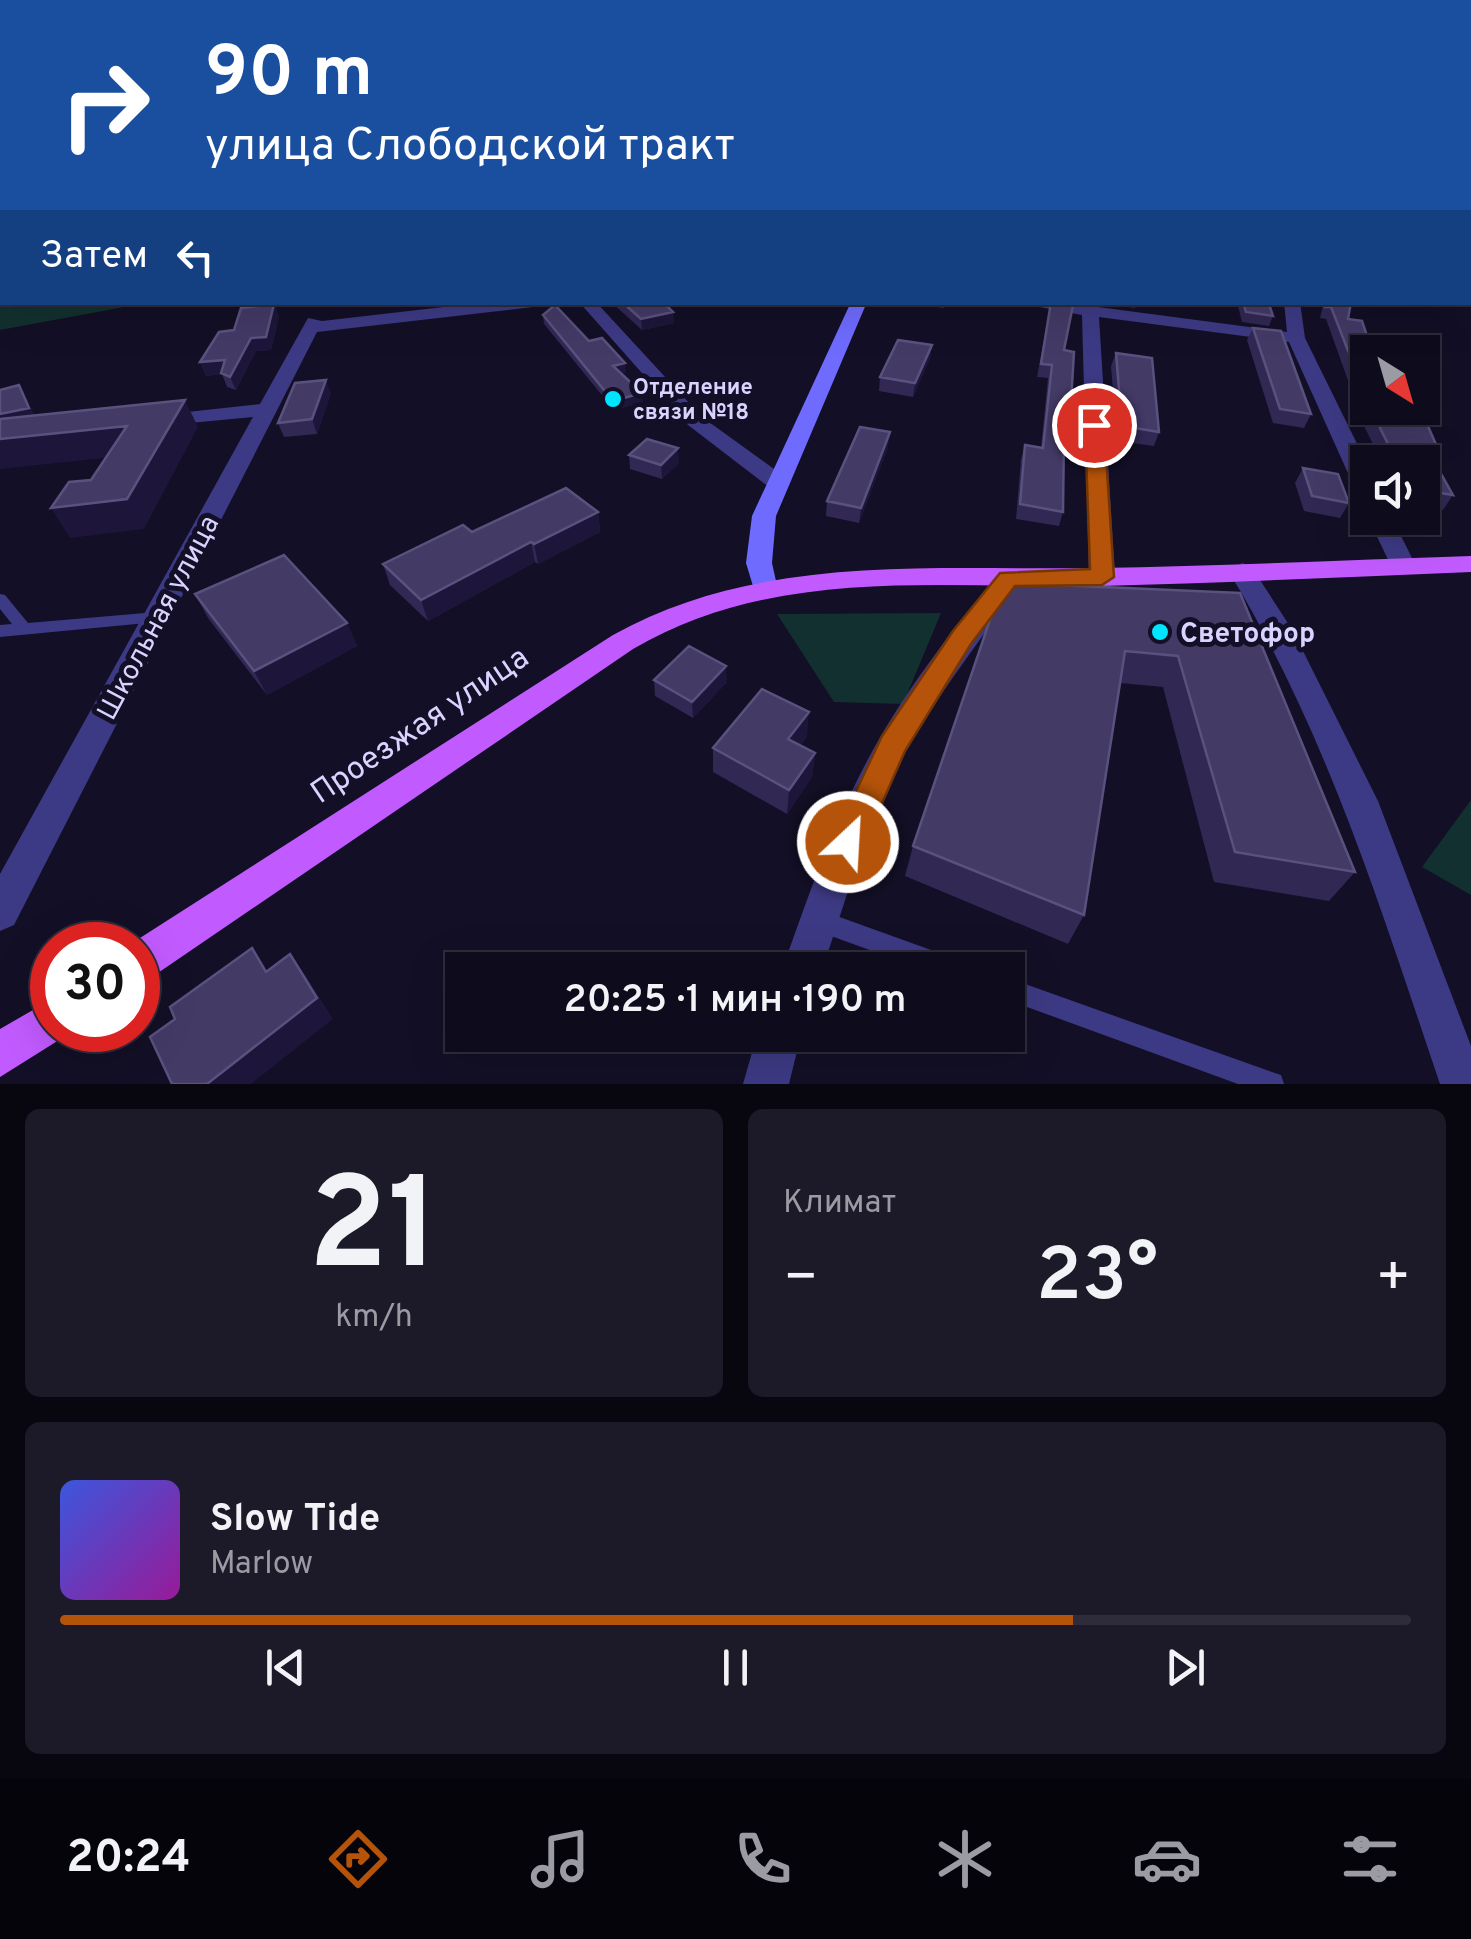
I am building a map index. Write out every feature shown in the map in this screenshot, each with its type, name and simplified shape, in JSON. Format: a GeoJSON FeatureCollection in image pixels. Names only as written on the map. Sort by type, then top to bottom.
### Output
{"type":"FeatureCollection","features":[{"type":"Feature","properties":{"kind":"main road","name":"Проезжая улица"},"geometry":{"type":"LineString","coordinates":[[160,948],[623,642],[675,614],[765,590],[864,580],[1102,577],[1471,564]]}},
{"type":"Feature","properties":{"kind":"main road"},"geometry":{"type":"LineString","coordinates":[[0,1054],[30,1034]]}},
{"type":"Feature","properties":{"kind":"street","name":"Школьная улица"},"geometry":{"type":"LineString","coordinates":[[0,912],[312,325],[504,305]]}},
{"type":"Feature","properties":{"kind":"street"},"geometry":{"type":"LineString","coordinates":[[589,305],[696,422],[776,482]]}},
{"type":"Feature","properties":{"kind":"street"},"geometry":{"type":"LineString","coordinates":[[765,590],[760,542],[764,516],[858,305]]}},
{"type":"Feature","properties":{"kind":"street"},"geometry":{"type":"LineString","coordinates":[[1062,305],[1296,338]]}},
{"type":"Feature","properties":{"kind":"street"},"geometry":{"type":"LineString","coordinates":[[1292,305],[1296,338],[1350,453]]}},
{"type":"Feature","properties":{"kind":"street"},"geometry":{"type":"LineString","coordinates":[[1089,307],[1102,577]]}},
{"type":"Feature","properties":{"kind":"street"},"geometry":{"type":"LineString","coordinates":[[134,422],[268,409]]}},
{"type":"Feature","properties":{"kind":"street"},"geometry":{"type":"LineString","coordinates":[[1388,535],[1402,566]]}},
{"type":"Feature","properties":{"kind":"street"},"geometry":{"type":"LineString","coordinates":[[1242,572],[1279,631],[1360,801],[1464,1084]]}},
{"type":"Feature","properties":{"kind":"street"},"geometry":{"type":"LineString","coordinates":[[809,952],[848,842],[892,745],[962,637],[1008,578]]}},
{"type":"Feature","properties":{"kind":"street"},"geometry":{"type":"LineString","coordinates":[[766,1084],[774,1052]]}},
{"type":"Feature","properties":{"kind":"lane"},"geometry":{"type":"LineString","coordinates":[[0,600],[24,630]]}},
{"type":"Feature","properties":{"kind":"lane"},"geometry":{"type":"LineString","coordinates":[[0,631],[157,617]]}},
{"type":"Feature","properties":{"kind":"lane"},"geometry":{"type":"LineString","coordinates":[[820,921],[906,952]]}},
{"type":"Feature","properties":{"kind":"lane"},"geometry":{"type":"LineString","coordinates":[[1025,994],[1272,1084]]}},
{"type":"Feature","properties":{"kind":"green space"},"geometry":{"type":"Polygon","coordinates":[[[0,305],[135,305],[0,330],[0,305]]]}},
{"type":"Feature","properties":{"kind":"green space"},"geometry":{"type":"Polygon","coordinates":[[[941,613],[903,704],[834,702],[777,614],[941,613]]]}},
{"type":"Feature","properties":{"kind":"green space"},"geometry":{"type":"Polygon","coordinates":[[[1471,800],[1471,895],[1422,867],[1471,800]]]}},
{"type":"Feature","properties":{"kind":"building"},"geometry":{"type":"Polygon","coordinates":[[[274,305],[266,337],[251,338],[230,377],[221,373],[225,360],[200,362],[219,332],[234,330],[241,308],[274,305]]]}},
{"type":"Feature","properties":{"kind":"building"},"geometry":{"type":"Polygon","coordinates":[[[555,305],[589,341],[602,338],[625,363],[613,366],[642,393],[613,401],[543,315],[555,305]]]}},
{"type":"Feature","properties":{"kind":"building"},"geometry":{"type":"Polygon","coordinates":[[[625,305],[666,305],[673,312],[641,319],[625,305]]]}},
{"type":"Feature","properties":{"kind":"building"},"geometry":{"type":"Polygon","coordinates":[[[1051,305],[1073,305],[1064,350],[1074,352],[1069,434],[1064,434],[1063,512],[1020,504],[1025,445],[1043,448],[1052,365],[1041,364],[1051,305]]]}},
{"type":"Feature","properties":{"kind":"building"},"geometry":{"type":"Polygon","coordinates":[[[1244,305],[1269,305],[1273,316],[1246,312],[1244,305]]]}},
{"type":"Feature","properties":{"kind":"building"},"geometry":{"type":"Polygon","coordinates":[[[1350,305],[1348,319],[1362,321],[1367,335],[1350,335],[1350,356],[1331,307],[1325,307],[1350,305]]]}},
{"type":"Feature","properties":{"kind":"building"},"geometry":{"type":"Polygon","coordinates":[[[1253,328],[1281,331],[1311,414],[1280,409],[1253,328]]]}},
{"type":"Feature","properties":{"kind":"building"},"geometry":{"type":"Polygon","coordinates":[[[898,340],[932,345],[915,383],[880,377],[898,340]]]}},
{"type":"Feature","properties":{"kind":"building"},"geometry":{"type":"Polygon","coordinates":[[[1116,353],[1152,358],[1159,432],[1122,426],[1116,353]]]}},
{"type":"Feature","properties":{"kind":"building"},"geometry":{"type":"Polygon","coordinates":[[[326,380],[312,419],[278,423],[295,383],[326,380]]]}},
{"type":"Feature","properties":{"kind":"building"},"geometry":{"type":"Polygon","coordinates":[[[19,385],[29,408],[0,414],[0,390],[19,385]]]}},
{"type":"Feature","properties":{"kind":"building"},"geometry":{"type":"Polygon","coordinates":[[[185,400],[127,499],[51,508],[69,482],[91,480],[127,426],[0,439],[0,419],[185,400]]]}},
{"type":"Feature","properties":{"kind":"building"},"geometry":{"type":"Polygon","coordinates":[[[1378,425],[1427,425],[1436,445],[1388,445],[1378,425]]]}},
{"type":"Feature","properties":{"kind":"building"},"geometry":{"type":"Polygon","coordinates":[[[860,427],[890,432],[861,508],[827,501],[860,427]]]}},
{"type":"Feature","properties":{"kind":"building"},"geometry":{"type":"Polygon","coordinates":[[[647,439],[678,448],[661,465],[629,455],[647,439]]]}},
{"type":"Feature","properties":{"kind":"building"},"geometry":{"type":"Polygon","coordinates":[[[1303,468],[1338,474],[1349,503],[1312,496],[1303,468]]]}},
{"type":"Feature","properties":{"kind":"building"},"geometry":{"type":"Polygon","coordinates":[[[1440,472],[1453,495],[1440,493],[1440,472]]]}},
{"type":"Feature","properties":{"kind":"building"},"geometry":{"type":"Polygon","coordinates":[[[566,488],[598,512],[421,600],[383,564],[463,525],[472,532],[566,488]]]}},
{"type":"Feature","properties":{"kind":"building"},"geometry":{"type":"Polygon","coordinates":[[[284,555],[347,623],[254,671],[195,594],[284,555]]]}},
{"type":"Feature","properties":{"kind":"building"},"geometry":{"type":"Polygon","coordinates":[[[1011,583],[1240,593],[1355,872],[1235,852],[1178,656],[1125,651],[1084,915],[913,846],[995,605],[1011,583]]]}},
{"type":"Feature","properties":{"kind":"building"},"geometry":{"type":"Polygon","coordinates":[[[689,646],[726,666],[692,702],[654,680],[689,646]]]}},
{"type":"Feature","properties":{"kind":"building"},"geometry":{"type":"Polygon","coordinates":[[[762,689],[809,712],[788,739],[815,753],[789,790],[713,748],[762,689]]]}},
{"type":"Feature","properties":{"kind":"building"},"geometry":{"type":"Polygon","coordinates":[[[252,948],[266,972],[290,954],[317,998],[207,1084],[172,1084],[157,1052],[160,1030],[175,1019],[170,1007],[252,948]]]}},
{"type":"Feature","properties":{"kind":"place","name":"Отделение связи №18"},"geometry":{"type":"Point","coordinates":[613,399]}},
{"type":"Feature","properties":{"kind":"place","name":"Светофор"},"geometry":{"type":"Point","coordinates":[1160,632]}},
{"type":"Feature","properties":{"kind":"route"},"geometry":{"type":"LineString","coordinates":[[848,842],[892,745],[962,637],[1008,578],[1102,577],[1094,425]]}}]}
